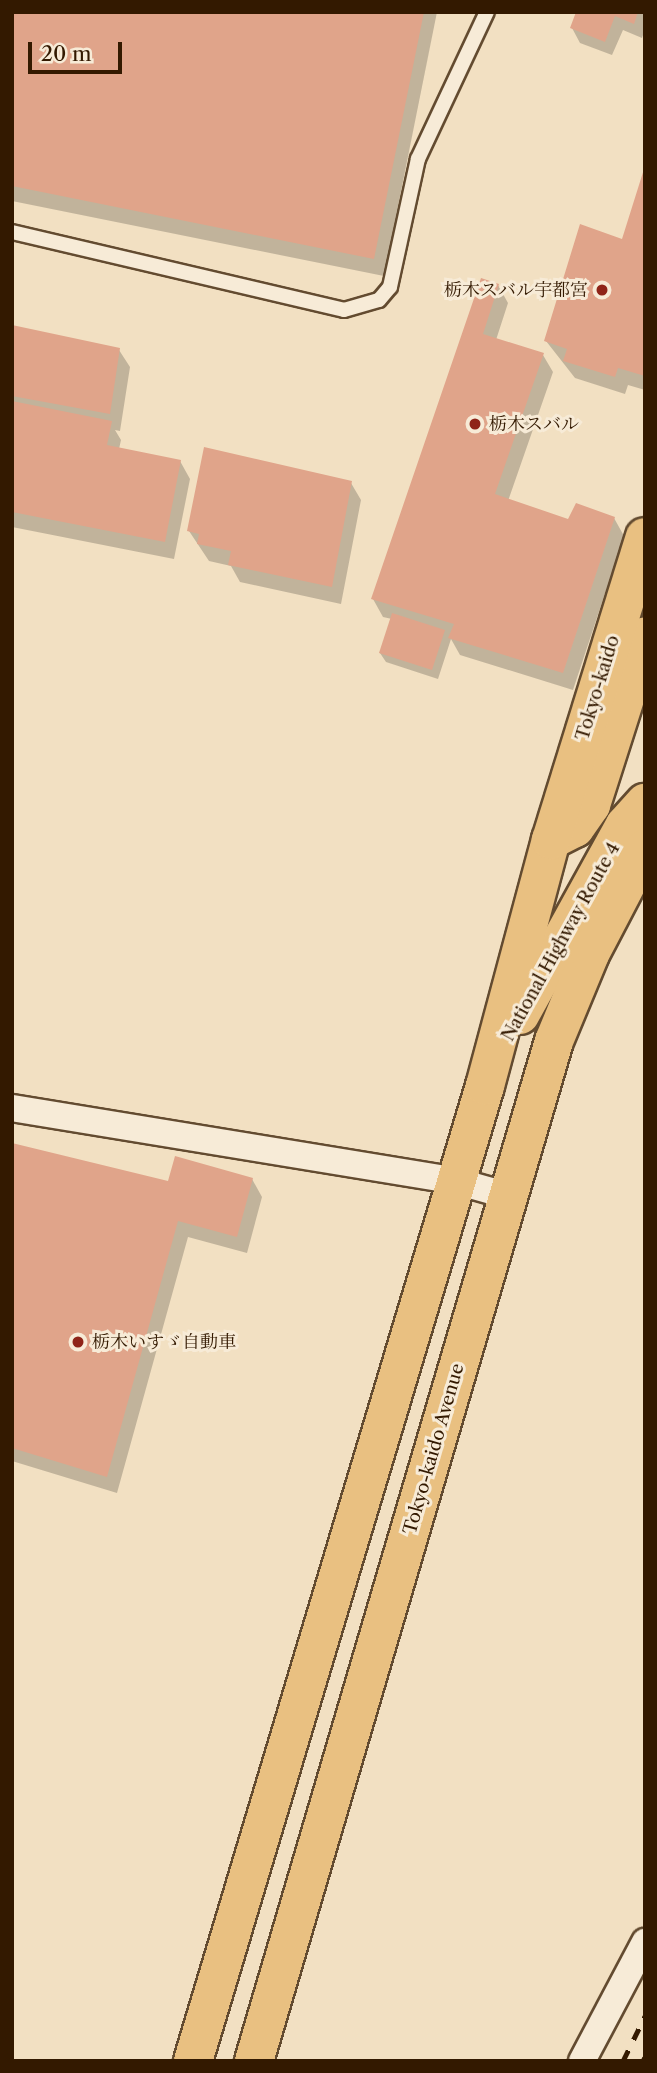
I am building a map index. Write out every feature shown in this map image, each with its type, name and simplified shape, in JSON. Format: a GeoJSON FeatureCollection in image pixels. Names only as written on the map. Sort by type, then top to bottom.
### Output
{"type":"FeatureCollection","features":[{"type":"Feature","properties":{"kind":"highway","name":"Tokyo-kaido"},"geometry":{"type":"LineString","coordinates":[[485,1086],[551,840],[645,537]]}},
{"type":"Feature","properties":{"kind":"highway","name":"Tokyo-kaido"},"geometry":{"type":"LineString","coordinates":[[551,840],[575,828],[591,805],[645,636]]}},
{"type":"Feature","properties":{"kind":"highway","name":"National Highway Route 4"},"geometry":{"type":"LineString","coordinates":[[485,1086],[618,837],[645,803]]}},
{"type":"Feature","properties":{"kind":"highway","name":"Tokyo-kaido Avenue"},"geometry":{"type":"LineString","coordinates":[[254,2061],[554,1041],[590,954],[645,849]]}},
{"type":"Feature","properties":{"kind":"highway"},"geometry":{"type":"LineString","coordinates":[[193,2061],[485,1086]]}},
{"type":"Feature","properties":{"kind":"street"},"geometry":{"type":"LineString","coordinates":[[12,1108],[456,1181],[509,1196]]}},
{"type":"Feature","properties":{"kind":"street"},"geometry":{"type":"LineString","coordinates":[[582,2061],[645,1942]]}},
{"type":"Feature","properties":{"kind":"lane"},"geometry":{"type":"LineString","coordinates":[[12,232],[344,310],[379,300],[390,287],[418,159],[487,12]]}},
{"type":"Feature","properties":{"kind":"building"},"geometry":{"type":"Polygon","coordinates":[[[12,12],[424,12],[374,259],[12,186],[12,12]]]}},
{"type":"Feature","properties":{"kind":"building"},"geometry":{"type":"Polygon","coordinates":[[[576,12],[638,12],[634,24],[615,16],[605,42],[570,28],[576,12]]]}},
{"type":"Feature","properties":{"kind":"building","name":"栃木スバル宇都宮"},"geometry":{"type":"Polygon","coordinates":[[[644,169],[645,376],[618,368],[615,377],[563,361],[567,349],[544,341],[580,224],[622,239],[644,169]]]}},
{"type":"Feature","properties":{"kind":"building","name":"栃木スバル"},"geometry":{"type":"Polygon","coordinates":[[[481,278],[499,284],[483,334],[544,353],[495,494],[568,519],[576,503],[615,517],[563,673],[448,638],[454,624],[371,599],[481,278]]]}},
{"type":"Feature","properties":{"kind":"building"},"geometry":{"type":"Polygon","coordinates":[[[12,325],[120,348],[110,414],[12,396],[12,325]]]}},
{"type":"Feature","properties":{"kind":"building"},"geometry":{"type":"Polygon","coordinates":[[[12,401],[112,421],[107,445],[181,460],[165,542],[12,512],[12,401]]]}},
{"type":"Feature","properties":{"kind":"building"},"geometry":{"type":"Polygon","coordinates":[[[204,447],[352,481],[332,587],[228,565],[231,551],[197,544],[199,534],[187,531],[204,447]]]}},
{"type":"Feature","properties":{"kind":"building"},"geometry":{"type":"Polygon","coordinates":[[[392,613],[445,630],[432,670],[379,653],[392,613]]]}},
{"type":"Feature","properties":{"kind":"building","name":"栃木いすゞ自動車"},"geometry":{"type":"Polygon","coordinates":[[[12,1143],[168,1181],[175,1156],[253,1178],[237,1237],[178,1221],[107,1477],[12,1448],[12,1143]]]}},
{"type":"Feature","properties":{"kind":"railway"},"geometry":{"type":"LineString","coordinates":[[623,2061],[645,2016]]}},
{"type":"Feature","properties":{"kind":"railway"},"geometry":{"type":"LineString","coordinates":[[643,2061],[645,2057]]}},
{"type":"Feature","properties":{"kind":"place","name":"栃木スバル宇都宮"},"geometry":{"type":"Point","coordinates":[602,290]}},
{"type":"Feature","properties":{"kind":"place","name":"栃木スバル"},"geometry":{"type":"Point","coordinates":[475,424]}},
{"type":"Feature","properties":{"kind":"place","name":"栃木いすゞ自動車"},"geometry":{"type":"Point","coordinates":[78,1342]}}]}
